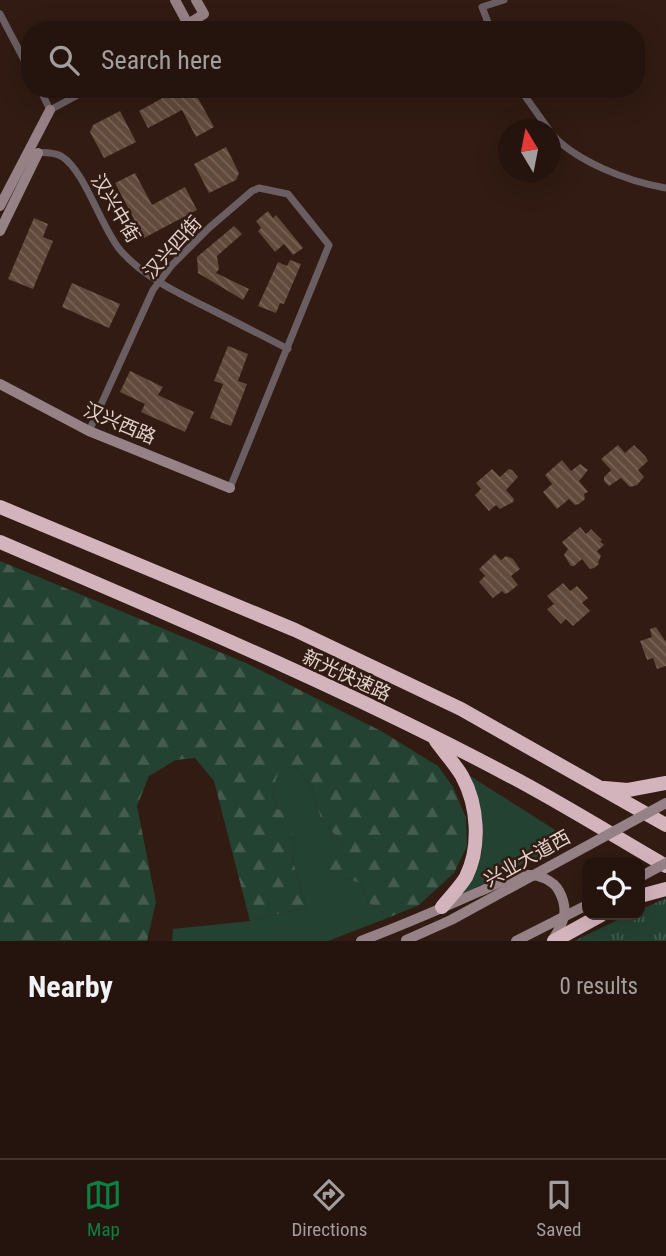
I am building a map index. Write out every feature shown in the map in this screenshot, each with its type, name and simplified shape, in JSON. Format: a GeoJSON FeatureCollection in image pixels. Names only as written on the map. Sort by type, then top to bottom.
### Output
{"type":"FeatureCollection","features":[{"type":"Feature","properties":{"kind":"highway","name":"新光快速路"},"geometry":{"type":"LineString","coordinates":[[0,508],[295,630],[461,709],[666,825]]}},
{"type":"Feature","properties":{"kind":"highway","name":"新光快速路"},"geometry":{"type":"LineString","coordinates":[[0,542],[223,638],[433,737],[512,776],[666,865]]}},
{"type":"Feature","properties":{"kind":"highway"},"geometry":{"type":"LineString","coordinates":[[433,737],[463,777],[474,812],[475,828],[474,851],[466,877],[442,907]]}},
{"type":"Feature","properties":{"kind":"highway"},"geometry":{"type":"LineString","coordinates":[[599,788],[628,790],[666,783]]}},
{"type":"Feature","properties":{"kind":"highway"},"geometry":{"type":"LineString","coordinates":[[645,895],[666,889]]}},
{"type":"Feature","properties":{"kind":"highway"},"geometry":{"type":"LineString","coordinates":[[553,941],[592,920]]}},
{"type":"Feature","properties":{"kind":"street"},"geometry":{"type":"LineString","coordinates":[[175,0],[186,21]]}},
{"type":"Feature","properties":{"kind":"street"},"geometry":{"type":"LineString","coordinates":[[197,0],[204,14],[200,21]]}},
{"type":"Feature","properties":{"kind":"street"},"geometry":{"type":"LineString","coordinates":[[488,21],[481,4],[504,0]]}},
{"type":"Feature","properties":{"kind":"street"},"geometry":{"type":"LineString","coordinates":[[0,14],[21,54]]}},
{"type":"Feature","properties":{"kind":"street"},"geometry":{"type":"LineString","coordinates":[[44,98],[50,110]]}},
{"type":"Feature","properties":{"kind":"street"},"geometry":{"type":"LineString","coordinates":[[0,231],[2,211],[32,153],[50,110],[72,98]]}},
{"type":"Feature","properties":{"kind":"street"},"geometry":{"type":"LineString","coordinates":[[526,98],[541,119]]}},
{"type":"Feature","properties":{"kind":"street"},"geometry":{"type":"LineString","coordinates":[[561,142],[600,168],[644,185],[666,188]]}},
{"type":"Feature","properties":{"kind":"street","name":"汉兴中街"},"geometry":{"type":"LineString","coordinates":[[32,153],[50,152],[67,161],[120,250],[134,264],[159,282],[288,349]]}},
{"type":"Feature","properties":{"kind":"street","name":"汉兴四街"},"geometry":{"type":"LineString","coordinates":[[89,431],[147,299],[172,265],[210,227],[259,188],[288,194],[329,245],[288,349]]}},
{"type":"Feature","properties":{"kind":"street"},"geometry":{"type":"LineString","coordinates":[[230,488],[288,349]]}},
{"type":"Feature","properties":{"kind":"street","name":"汉兴西路"},"geometry":{"type":"LineString","coordinates":[[0,384],[89,431],[230,488]]}},
{"type":"Feature","properties":{"kind":"street","name":"兴业大道西"},"geometry":{"type":"LineString","coordinates":[[405,940],[452,920],[666,803]]}},
{"type":"Feature","properties":{"kind":"street"},"geometry":{"type":"LineString","coordinates":[[645,875],[666,865]]}},
{"type":"Feature","properties":{"kind":"street"},"geometry":{"type":"LineString","coordinates":[[361,941],[507,879],[528,874],[542,876],[558,888],[565,905],[564,921],[553,941]]}},
{"type":"Feature","properties":{"kind":"street"},"geometry":{"type":"LineString","coordinates":[[516,941],[582,908]]}},
{"type":"Feature","properties":{"kind":"green space"},"geometry":{"type":"Polygon","coordinates":[[[0,561],[246,663],[381,731],[438,766],[453,787],[466,818],[467,846],[454,873],[419,905],[390,917],[369,903],[362,884],[349,879],[339,883],[330,881],[325,859],[337,854],[343,844],[321,819],[312,788],[295,767],[278,773],[272,794],[277,809],[286,812],[295,843],[293,861],[306,907],[250,921],[214,781],[195,758],[176,760],[149,776],[137,806],[156,902],[147,941],[0,941],[0,561]]]}},
{"type":"Feature","properties":{"kind":"green space"},"geometry":{"type":"Polygon","coordinates":[[[295,767],[312,788],[321,819],[343,844],[337,854],[339,883],[349,879],[362,884],[369,903],[390,917],[328,941],[172,941],[173,929],[250,921],[306,907],[293,861],[295,843],[272,794],[278,772],[295,767]]]}},
{"type":"Feature","properties":{"kind":"green space"},"geometry":{"type":"Polygon","coordinates":[[[467,774],[571,840],[462,894],[475,873],[483,834],[476,797],[467,774]]]}},
{"type":"Feature","properties":{"kind":"green space"},"geometry":{"type":"Polygon","coordinates":[[[666,898],[666,941],[574,941],[618,920],[645,920],[645,908],[666,898]]]}},
{"type":"Feature","properties":{"kind":"building"},"geometry":{"type":"Polygon","coordinates":[[[163,98],[198,98],[214,127],[196,137],[182,110],[148,128],[139,111],[163,98]]]}},
{"type":"Feature","properties":{"kind":"building"},"geometry":{"type":"Polygon","coordinates":[[[120,111],[136,142],[104,158],[90,132],[93,125],[120,111]]]}},
{"type":"Feature","properties":{"kind":"building"},"geometry":{"type":"Polygon","coordinates":[[[226,147],[239,173],[236,180],[209,193],[194,164],[226,147]]]}},
{"type":"Feature","properties":{"kind":"building"},"geometry":{"type":"Polygon","coordinates":[[[135,173],[152,205],[185,187],[197,210],[144,238],[115,183],[135,173]]]}},
{"type":"Feature","properties":{"kind":"building"},"geometry":{"type":"Polygon","coordinates":[[[268,211],[273,218],[276,215],[303,248],[293,255],[284,244],[275,252],[258,231],[261,228],[256,221],[268,211]]]}},
{"type":"Feature","properties":{"kind":"building"},"geometry":{"type":"Polygon","coordinates":[[[34,218],[48,224],[43,237],[53,241],[33,289],[8,279],[34,218]]]}},
{"type":"Feature","properties":{"kind":"building"},"geometry":{"type":"Polygon","coordinates":[[[234,226],[242,234],[217,256],[219,269],[216,273],[249,289],[243,300],[198,273],[197,257],[234,226]]]}},
{"type":"Feature","properties":{"kind":"building"},"geometry":{"type":"Polygon","coordinates":[[[290,260],[301,264],[284,304],[280,303],[276,313],[258,306],[278,262],[287,266],[290,260]]]}},
{"type":"Feature","properties":{"kind":"building"},"geometry":{"type":"Polygon","coordinates":[[[72,283],[120,304],[109,328],[62,307],[72,283]]]}},
{"type":"Feature","properties":{"kind":"building"},"geometry":{"type":"Polygon","coordinates":[[[228,346],[248,354],[238,381],[247,384],[231,426],[210,418],[223,384],[214,381],[228,346]]]}},
{"type":"Feature","properties":{"kind":"building"},"geometry":{"type":"Polygon","coordinates":[[[130,371],[163,387],[158,395],[194,412],[185,432],[141,412],[145,404],[120,392],[130,371]]]}},
{"type":"Feature","properties":{"kind":"building"},"geometry":{"type":"Polygon","coordinates":[[[618,445],[625,453],[634,445],[648,461],[638,470],[644,477],[637,485],[630,487],[621,478],[609,486],[604,481],[604,477],[611,470],[601,459],[618,445]]]}},
{"type":"Feature","properties":{"kind":"building"},"geometry":{"type":"Polygon","coordinates":[[[562,460],[571,471],[580,464],[588,470],[579,481],[588,492],[579,504],[575,505],[569,499],[557,509],[543,492],[552,484],[545,475],[562,460]]]}},
{"type":"Feature","properties":{"kind":"building"},"geometry":{"type":"Polygon","coordinates":[[[492,469],[500,477],[509,469],[518,477],[506,490],[514,499],[513,502],[500,509],[496,505],[489,511],[475,495],[481,489],[476,483],[492,469]]]}},
{"type":"Feature","properties":{"kind":"building"},"geometry":{"type":"Polygon","coordinates":[[[580,527],[586,534],[591,529],[604,545],[597,551],[601,556],[599,564],[594,568],[590,569],[582,559],[571,566],[564,555],[568,549],[562,542],[580,527]]]}},
{"type":"Feature","properties":{"kind":"building"},"geometry":{"type":"Polygon","coordinates":[[[495,554],[501,560],[506,556],[513,559],[520,569],[511,576],[518,585],[508,593],[502,591],[493,598],[479,582],[485,576],[479,569],[495,554]]]}},
{"type":"Feature","properties":{"kind":"building"},"geometry":{"type":"Polygon","coordinates":[[[563,583],[570,591],[577,586],[588,598],[582,603],[590,611],[573,626],[566,619],[561,624],[547,609],[554,604],[547,596],[563,583]]]}},
{"type":"Feature","properties":{"kind":"building"},"geometry":{"type":"Polygon","coordinates":[[[656,627],[666,642],[666,666],[657,669],[653,658],[647,660],[640,641],[652,637],[650,629],[656,627]]]}}]}
